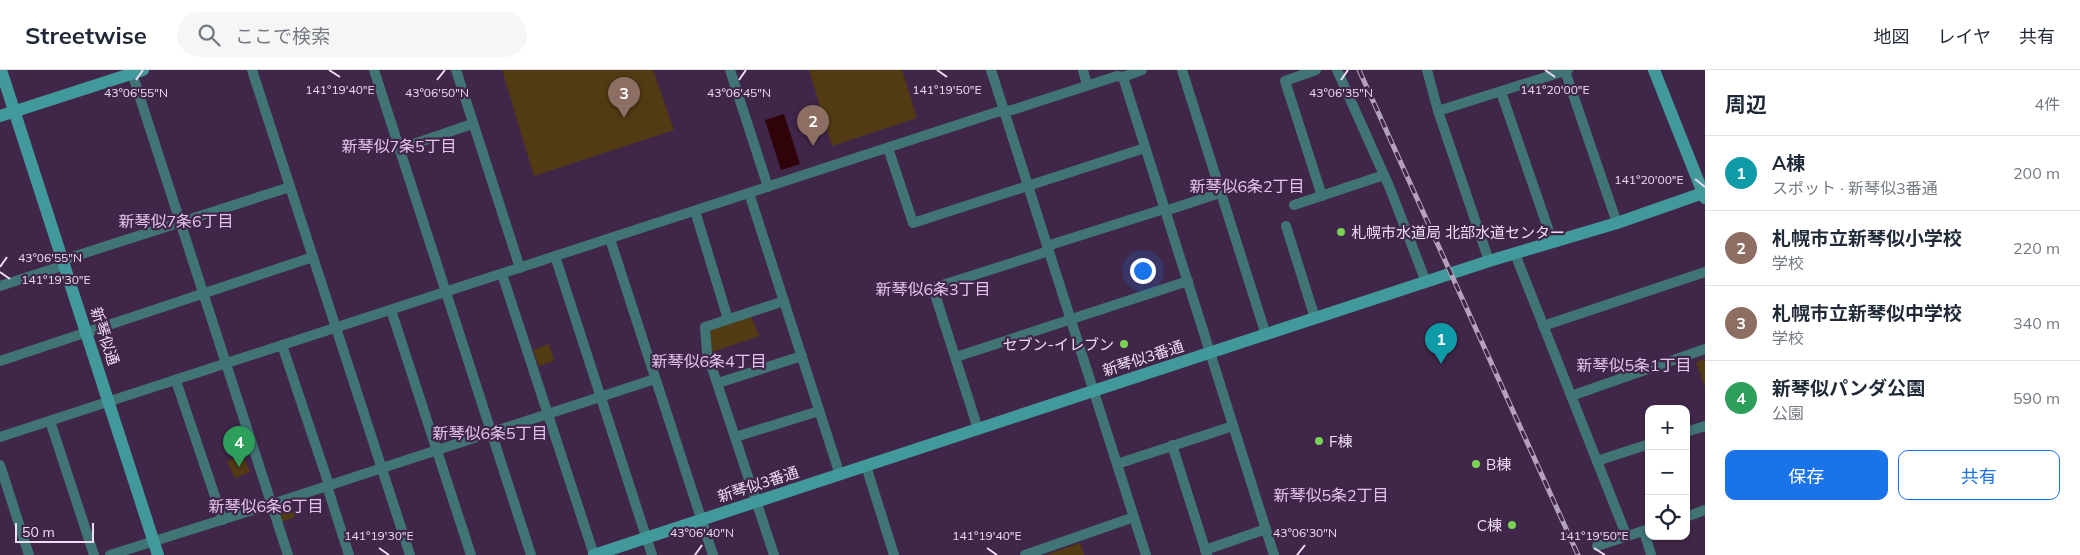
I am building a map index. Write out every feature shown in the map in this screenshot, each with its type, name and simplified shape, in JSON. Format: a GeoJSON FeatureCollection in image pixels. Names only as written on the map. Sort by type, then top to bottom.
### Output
{"type":"FeatureCollection","features":[{"type":"Feature","properties":{"kind":"street","name":"新琴似通"},"geometry":{"type":"LineString","coordinates":[[2,70],[158,555]]}},
{"type":"Feature","properties":{"kind":"street"},"geometry":{"type":"LineString","coordinates":[[252,70],[410,555]]}},
{"type":"Feature","properties":{"kind":"street"},"geometry":{"type":"LineString","coordinates":[[374,70],[531,555]]}},
{"type":"Feature","properties":{"kind":"street"},"geometry":{"type":"LineString","coordinates":[[456,70],[520,268]]}},
{"type":"Feature","properties":{"kind":"street"},"geometry":{"type":"LineString","coordinates":[[730,70],[768,187]]}},
{"type":"Feature","properties":{"kind":"street"},"geometry":{"type":"LineString","coordinates":[[991,70],[1146,555]]}},
{"type":"Feature","properties":{"kind":"street"},"geometry":{"type":"LineString","coordinates":[[1082,70],[1087,85]]}},
{"type":"Feature","properties":{"kind":"street"},"geometry":{"type":"LineString","coordinates":[[0,437],[1004,110],[1012,110],[1087,85],[1117,76],[1123,77],[1142,70]]}},
{"type":"Feature","properties":{"kind":"street"},"geometry":{"type":"LineString","coordinates":[[1182,70],[1266,334]]}},
{"type":"Feature","properties":{"kind":"street"},"geometry":{"type":"LineString","coordinates":[[1316,70],[1285,81],[1322,196]]}},
{"type":"Feature","properties":{"kind":"street"},"geometry":{"type":"LineString","coordinates":[[1337,70],[1384,174],[1426,282]]}},
{"type":"Feature","properties":{"kind":"street"},"geometry":{"type":"LineString","coordinates":[[1426,70],[1438,112],[1489,261]]}},
{"type":"Feature","properties":{"kind":"street"},"geometry":{"type":"LineString","coordinates":[[1438,112],[1567,70],[1617,223]]}},
{"type":"Feature","properties":{"kind":"street"},"geometry":{"type":"LineString","coordinates":[[1654,70],[1704,194]]}},
{"type":"Feature","properties":{"kind":"street"},"geometry":{"type":"LineString","coordinates":[[0,116],[135,71],[181,222],[288,555]]}},
{"type":"Feature","properties":{"kind":"street"},"geometry":{"type":"LineString","coordinates":[[1123,77],[1274,555]]}},
{"type":"Feature","properties":{"kind":"street"},"geometry":{"type":"LineString","coordinates":[[1501,92],[1553,243]]}},
{"type":"Feature","properties":{"kind":"street"},"geometry":{"type":"LineString","coordinates":[[399,149],[472,124]]}},
{"type":"Feature","properties":{"kind":"street"},"geometry":{"type":"LineString","coordinates":[[888,148],[913,223],[1145,148]]}},
{"type":"Feature","properties":{"kind":"street"},"geometry":{"type":"LineString","coordinates":[[1294,205],[1384,174]]}},
{"type":"Feature","properties":{"kind":"street"},"geometry":{"type":"LineString","coordinates":[[0,286],[181,222],[290,187]]}},
{"type":"Feature","properties":{"kind":"street"},"geometry":{"type":"LineString","coordinates":[[749,193],[840,475]]}},
{"type":"Feature","properties":{"kind":"street"},"geometry":{"type":"LineString","coordinates":[[978,429],[933,288],[1220,193]]}},
{"type":"Feature","properties":{"kind":"street","name":"新琴似3番通"},"geometry":{"type":"LineString","coordinates":[[594,555],[1489,261],[1553,243],[1704,194]]}},
{"type":"Feature","properties":{"kind":"street"},"geometry":{"type":"LineString","coordinates":[[695,211],[728,319]]}},
{"type":"Feature","properties":{"kind":"street"},"geometry":{"type":"LineString","coordinates":[[1286,226],[1316,318]]}},
{"type":"Feature","properties":{"kind":"street"},"geometry":{"type":"LineString","coordinates":[[610,238],[713,555]]}},
{"type":"Feature","properties":{"kind":"street"},"geometry":{"type":"LineString","coordinates":[[1515,254],[1627,537]]}},
{"type":"Feature","properties":{"kind":"street"},"geometry":{"type":"LineString","coordinates":[[555,256],[652,555]]}},
{"type":"Feature","properties":{"kind":"street"},"geometry":{"type":"LineString","coordinates":[[0,361],[313,257]]}},
{"type":"Feature","properties":{"kind":"street"},"geometry":{"type":"LineString","coordinates":[[1543,326],[1705,272]]}},
{"type":"Feature","properties":{"kind":"street"},"geometry":{"type":"LineString","coordinates":[[502,274],[594,555]]}},
{"type":"Feature","properties":{"kind":"street"},"geometry":{"type":"LineString","coordinates":[[956,358],[1188,281]]}},
{"type":"Feature","properties":{"kind":"street"},"geometry":{"type":"LineString","coordinates":[[774,555],[707,353],[705,327],[784,301]]}},
{"type":"Feature","properties":{"kind":"street"},"geometry":{"type":"LineString","coordinates":[[391,310],[471,555]]}},
{"type":"Feature","properties":{"kind":"street"},"geometry":{"type":"LineString","coordinates":[[282,345],[349,555]]}},
{"type":"Feature","properties":{"kind":"street"},"geometry":{"type":"LineString","coordinates":[[1571,396],[1705,349]]}},
{"type":"Feature","properties":{"kind":"street"},"geometry":{"type":"LineString","coordinates":[[718,383],[802,356]]}},
{"type":"Feature","properties":{"kind":"street"},"geometry":{"type":"LineString","coordinates":[[110,555],[656,379]]}},
{"type":"Feature","properties":{"kind":"street"},"geometry":{"type":"LineString","coordinates":[[176,381],[223,520]]}},
{"type":"Feature","properties":{"kind":"street"},"geometry":{"type":"LineString","coordinates":[[735,438],[820,411]]}},
{"type":"Feature","properties":{"kind":"street"},"geometry":{"type":"LineString","coordinates":[[50,421],[94,555]]}},
{"type":"Feature","properties":{"kind":"street"},"geometry":{"type":"LineString","coordinates":[[1117,464],[1233,426]]}},
{"type":"Feature","properties":{"kind":"street"},"geometry":{"type":"LineString","coordinates":[[1690,431],[1705,426]]}},
{"type":"Feature","properties":{"kind":"street"},"geometry":{"type":"LineString","coordinates":[[1172,445],[1206,552],[1266,529]]}},
{"type":"Feature","properties":{"kind":"street"},"geometry":{"type":"LineString","coordinates":[[1597,462],[1645,445]]}},
{"type":"Feature","properties":{"kind":"street"},"geometry":{"type":"LineString","coordinates":[[0,465],[29,555]]}},
{"type":"Feature","properties":{"kind":"street"},"geometry":{"type":"LineString","coordinates":[[866,466],[894,555]]}},
{"type":"Feature","properties":{"kind":"street"},"geometry":{"type":"LineString","coordinates":[[1690,516],[1705,510]]}},
{"type":"Feature","properties":{"kind":"street"},"geometry":{"type":"LineString","coordinates":[[1025,555],[1134,517]]}},
{"type":"Feature","properties":{"kind":"street"},"geometry":{"type":"LineString","coordinates":[[1598,546],[1645,530]]}},
{"type":"Feature","properties":{"kind":"street"},"geometry":{"type":"LineString","coordinates":[[1648,540],[1651,555]]}},
{"type":"Feature","properties":{"kind":"shaded area"},"geometry":{"type":"Polygon","coordinates":[[[502,70],[653,70],[674,130],[534,176],[502,70]]]}},
{"type":"Feature","properties":{"kind":"shaded area"},"geometry":{"type":"Polygon","coordinates":[[[809,70],[902,70],[917,118],[832,146],[809,70]]]}},
{"type":"Feature","properties":{"kind":"shaded area"},"geometry":{"type":"Polygon","coordinates":[[[784,114],[800,164],[781,170],[765,120],[784,114]]]}},
{"type":"Feature","properties":{"kind":"shaded area"},"geometry":{"type":"Polygon","coordinates":[[[751,316],[759,336],[712,352],[710,345],[711,330],[751,316]]]}},
{"type":"Feature","properties":{"kind":"shaded area"},"geometry":{"type":"Polygon","coordinates":[[[549,344],[554,361],[539,366],[533,350],[549,344]]]}},
{"type":"Feature","properties":{"kind":"shaded area"},"geometry":{"type":"Polygon","coordinates":[[[1705,359],[1705,387],[1696,362],[1705,359]]]}},
{"type":"Feature","properties":{"kind":"shaded area"},"geometry":{"type":"Polygon","coordinates":[[[243,456],[250,472],[235,478],[227,461],[243,456]]]}},
{"type":"Feature","properties":{"kind":"shaded area"},"geometry":{"type":"Polygon","coordinates":[[[291,504],[295,517],[281,522],[276,508],[291,504]]]}},
{"type":"Feature","properties":{"kind":"shaded area"},"geometry":{"type":"Polygon","coordinates":[[[1080,543],[1084,555],[1046,555],[1080,543]]]}},
{"type":"Feature","properties":{"kind":"railway"},"geometry":{"type":"LineString","coordinates":[[1359,70],[1578,555]]}},
{"type":"Feature","properties":{"kind":"place","name":"札幌市立新琴似中学校"},"geometry":{"type":"Point","coordinates":[624,118]}},
{"type":"Feature","properties":{"kind":"place","name":"札幌市立新琴似小学校"},"geometry":{"type":"Point","coordinates":[813,146]}},
{"type":"Feature","properties":{"kind":"place","name":"札幌市水道局 北部水道センター"},"geometry":{"type":"Point","coordinates":[1341,232]}},
{"type":"Feature","properties":{"kind":"place","name":"セブン-イレブン"},"geometry":{"type":"Point","coordinates":[1124,344]}},
{"type":"Feature","properties":{"kind":"place","name":"A棟"},"geometry":{"type":"Point","coordinates":[1441,364]}},
{"type":"Feature","properties":{"kind":"place","name":"F棟"},"geometry":{"type":"Point","coordinates":[1319,441]}},
{"type":"Feature","properties":{"kind":"place","name":"B棟"},"geometry":{"type":"Point","coordinates":[1476,464]}},
{"type":"Feature","properties":{"kind":"place","name":"新琴似パンダ公園"},"geometry":{"type":"Point","coordinates":[239,467]}},
{"type":"Feature","properties":{"kind":"place","name":"C棟"},"geometry":{"type":"Point","coordinates":[1512,525]}},
{"type":"Feature","properties":{"kind":"district","name":"新琴似7条5丁目"},"geometry":{"type":"Point","coordinates":[399,146]}},
{"type":"Feature","properties":{"kind":"district","name":"新琴似6条2丁目"},"geometry":{"type":"Point","coordinates":[1247,186]}},
{"type":"Feature","properties":{"kind":"district","name":"新琴似7条6丁目"},"geometry":{"type":"Point","coordinates":[176,221]}},
{"type":"Feature","properties":{"kind":"district","name":"新琴似6条3丁目"},"geometry":{"type":"Point","coordinates":[933,289]}},
{"type":"Feature","properties":{"kind":"district","name":"新琴似6条4丁目"},"geometry":{"type":"Point","coordinates":[709,361]}},
{"type":"Feature","properties":{"kind":"district","name":"新琴似5条1丁目"},"geometry":{"type":"Point","coordinates":[1634,365]}},
{"type":"Feature","properties":{"kind":"district","name":"新琴似6条5丁目"},"geometry":{"type":"Point","coordinates":[490,433]}},
{"type":"Feature","properties":{"kind":"district","name":"新琴似5条2丁目"},"geometry":{"type":"Point","coordinates":[1331,495]}},
{"type":"Feature","properties":{"kind":"district","name":"新琴似6条6丁目"},"geometry":{"type":"Point","coordinates":[266,506]}}]}
